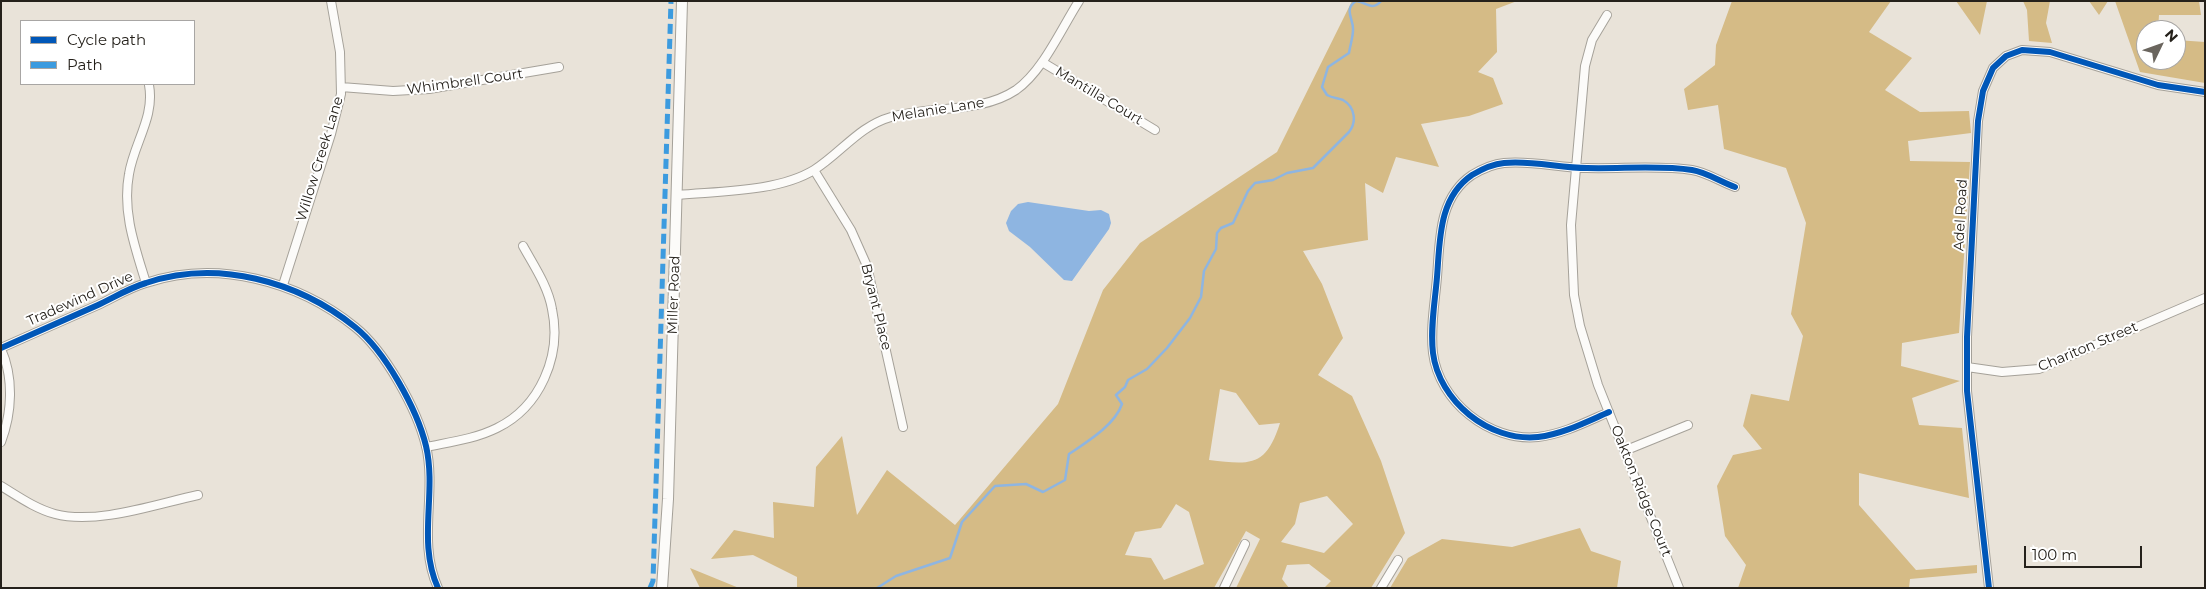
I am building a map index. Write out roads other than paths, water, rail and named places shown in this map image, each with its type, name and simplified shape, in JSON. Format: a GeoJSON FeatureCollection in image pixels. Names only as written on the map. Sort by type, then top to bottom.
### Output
{"type":"FeatureCollection","features":[{"type":"Feature","properties":{"kind":"street","name":"Willow Creek Lane"},"geometry":{"type":"LineString","coordinates":[[283,286],[337,114],[341,87],[340,52],[331,1]]}},
{"type":"Feature","properties":{"kind":"street","name":"Miller Road"},"geometry":{"type":"LineString","coordinates":[[662,588],[668,499],[682,1]]}},
{"type":"Feature","properties":{"kind":"street","name":"Melanie Lane"},"geometry":{"type":"LineString","coordinates":[[678,195],[792,180],[814,170],[850,138],[874,123],[907,113],[979,104],[1002,98],[1027,81],[1042,62],[1079,1]]}},
{"type":"Feature","properties":{"kind":"street","name":"Oakton Ridge Court"},"geometry":{"type":"LineString","coordinates":[[1607,15],[1592,40],[1586,58],[1575,168],[1570,248],[1574,295],[1588,356],[1679,588]]}},
{"type":"Feature","properties":{"kind":"street","name":"Adel Road"},"geometry":{"type":"LineString","coordinates":[[1989,588],[1969,420],[1967,367],[1978,120],[1983,91],[1993,68],[2014,52],[2041,50],[2158,86],[2205,92]]}},
{"type":"Feature","properties":{"kind":"street","name":"Mantilla Court"},"geometry":{"type":"LineString","coordinates":[[1042,62],[1156,130]]}},
{"type":"Feature","properties":{"kind":"street","name":"Whimbrell Court"},"geometry":{"type":"LineString","coordinates":[[341,87],[393,91],[429,90],[559,67]]}},
{"type":"Feature","properties":{"kind":"street"},"geometry":{"type":"LineString","coordinates":[[146,283],[129,222],[126,198],[129,173],[151,108],[149,85]]}},
{"type":"Feature","properties":{"kind":"street"},"geometry":{"type":"LineString","coordinates":[[1609,412],[1549,435],[1522,437],[1502,433],[1482,424],[1460,406],[1442,381],[1433,355],[1433,328],[1442,226],[1445,210],[1456,190],[1472,175],[1502,163],[1575,168],[1693,170],[1734,187]]}},
{"type":"Feature","properties":{"kind":"street","name":"Bryant Place"},"geometry":{"type":"LineString","coordinates":[[814,170],[851,230],[867,266],[903,426]]}},
{"type":"Feature","properties":{"kind":"street"},"geometry":{"type":"LineString","coordinates":[[426,447],[466,439],[497,428],[524,408],[542,384],[553,351],[552,308],[539,275],[523,246]]}},
{"type":"Feature","properties":{"kind":"street","name":"Tradewind Drive"},"geometry":{"type":"LineString","coordinates":[[1,349],[146,283],[183,275],[237,274],[283,286],[312,299],[356,327],[395,374],[415,416],[426,447],[428,548],[431,569],[438,588]]}},
{"type":"Feature","properties":{"kind":"street","name":"Chariton Street"},"geometry":{"type":"LineString","coordinates":[[1967,367],[2002,372],[2039,369],[2205,298]]}},
{"type":"Feature","properties":{"kind":"street"},"geometry":{"type":"LineString","coordinates":[[1,349],[5,357],[12,401],[1,442]]}},
{"type":"Feature","properties":{"kind":"street"},"geometry":{"type":"LineString","coordinates":[[1624,451],[1688,425]]}},
{"type":"Feature","properties":{"kind":"street"},"geometry":{"type":"LineString","coordinates":[[1,486],[37,507],[75,518],[94,517],[198,495]]}},
{"type":"Feature","properties":{"kind":"street"},"geometry":{"type":"LineString","coordinates":[[1226,587],[1245,544]]}},
{"type":"Feature","properties":{"kind":"street"},"geometry":{"type":"LineString","coordinates":[[1381,588],[1398,560]]}},
{"type":"Feature","properties":{"kind":"water"},"geometry":{"type":"Polygon","coordinates":[[[1028,202],[1089,211],[1101,210],[1109,214],[1111,223],[1109,229],[1072,281],[1064,280],[1030,247],[1009,231],[1006,223],[1011,211],[1018,204],[1028,202]]]}},
{"type":"Feature","properties":{"kind":"waterway"},"geometry":{"type":"LineString","coordinates":[[877,588],[896,576],[950,558],[962,522],[995,486],[1026,484],[1043,492],[1065,480],[1069,454],[1107,426],[1122,404],[1116,395],[1125,387],[1128,380],[1147,369],[1167,348],[1190,318],[1201,297],[1204,271],[1216,249],[1217,233],[1221,228],[1233,223],[1248,191],[1255,183],[1273,180],[1287,173],[1313,168],[1349,132],[1354,119],[1350,107],[1343,100],[1327,95],[1322,87],[1328,67],[1349,53],[1353,36],[1350,8],[1356,1]]}},
{"type":"Feature","properties":{"kind":"waterway"},"geometry":{"type":"LineString","coordinates":[[1357,1],[1372,6],[1381,1]]}}]}
